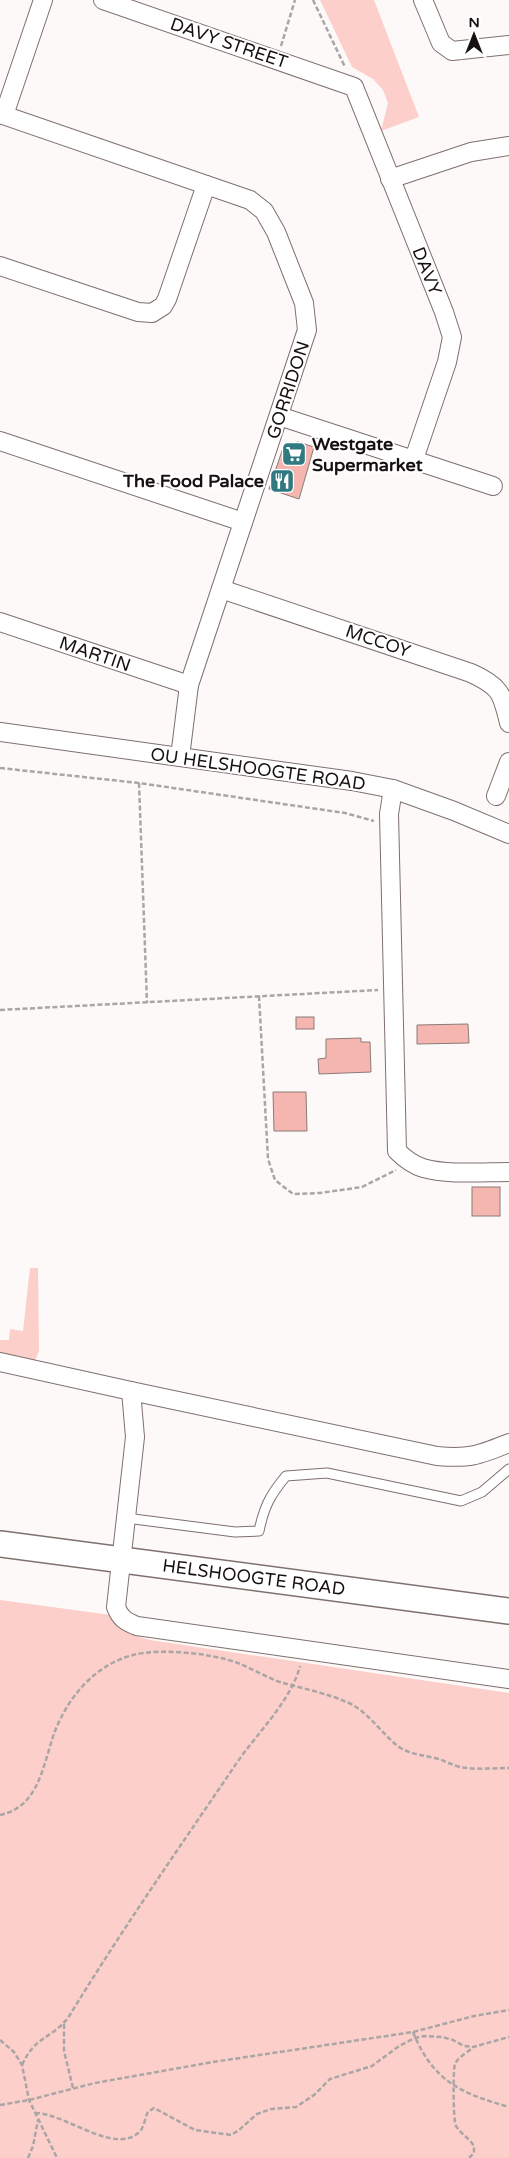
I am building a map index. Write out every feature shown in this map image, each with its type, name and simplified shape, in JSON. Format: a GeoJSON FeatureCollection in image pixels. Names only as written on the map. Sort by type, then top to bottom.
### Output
{"type":"FeatureCollection","features":[{"type":"Feature","properties":{"kind":"main road","name":"HELSHOOGTE ROAD"},"geometry":{"type":"LineString","coordinates":[[0,1544],[509,1610]]}},
{"type":"Feature","properties":{"kind":"street"},"geometry":{"type":"LineString","coordinates":[[2,114],[43,0]]}},
{"type":"Feature","properties":{"kind":"street","name":"DAVY STREET"},"geometry":{"type":"LineString","coordinates":[[103,0],[354,87]]}},
{"type":"Feature","properties":{"kind":"street"},"geometry":{"type":"LineString","coordinates":[[423,0],[441,43],[452,51],[509,45]]}},
{"type":"Feature","properties":{"kind":"street","name":"DAVY"},"geometry":{"type":"LineString","coordinates":[[354,87],[444,312],[452,337],[447,362],[414,459]]}},
{"type":"Feature","properties":{"kind":"street","name":"GORRIDON"},"geometry":{"type":"LineString","coordinates":[[2,114],[250,200],[264,211],[276,232],[304,303],[307,330],[189,685],[180,757]]}},
{"type":"Feature","properties":{"kind":"street"},"geometry":{"type":"LineString","coordinates":[[390,179],[471,152],[509,146]]}},
{"type":"Feature","properties":{"kind":"street"},"geometry":{"type":"LineString","coordinates":[[0,266],[117,306],[138,312],[152,313],[163,306],[170,292],[206,186]]}},
{"type":"Feature","properties":{"kind":"street"},"geometry":{"type":"LineString","coordinates":[[279,416],[492,486]]}},
{"type":"Feature","properties":{"kind":"street"},"geometry":{"type":"LineString","coordinates":[[0,441],[243,522]]}},
{"type":"Feature","properties":{"kind":"street","name":"MCCOY"},"geometry":{"type":"LineString","coordinates":[[221,588],[471,673],[491,682],[500,693],[509,723]]}},
{"type":"Feature","properties":{"kind":"street","name":"MARTIN"},"geometry":{"type":"LineString","coordinates":[[0,622],[189,685]]}},
{"type":"Feature","properties":{"kind":"street","name":"OU HELSHOOGTE ROAD"},"geometry":{"type":"LineString","coordinates":[[0,732],[352,781],[393,789],[454,811],[509,834]]}},
{"type":"Feature","properties":{"kind":"street"},"geometry":{"type":"LineString","coordinates":[[496,796],[509,762]]}},
{"type":"Feature","properties":{"kind":"street"},"geometry":{"type":"LineString","coordinates":[[393,789],[389,814],[395,1135],[397,1151],[421,1168],[440,1171],[509,1172]]}},
{"type":"Feature","properties":{"kind":"street"},"geometry":{"type":"LineString","coordinates":[[0,1362],[437,1456],[461,1458],[484,1454],[509,1444]]}},
{"type":"Feature","properties":{"kind":"street"},"geometry":{"type":"LineString","coordinates":[[131,1391],[135,1438],[116,1607],[119,1615],[128,1622],[137,1626],[509,1679]]}},
{"type":"Feature","properties":{"kind":"lane"},"geometry":{"type":"LineString","coordinates":[[126,1518],[235,1532],[259,1531],[263,1513],[271,1493],[286,1476],[327,1473],[461,1501],[482,1492],[509,1469]]}},
{"type":"Feature","properties":{"kind":"path"},"geometry":{"type":"LineString","coordinates":[[277,59],[295,0]]}},
{"type":"Feature","properties":{"kind":"path"},"geometry":{"type":"LineString","coordinates":[[313,0],[354,87]]}},
{"type":"Feature","properties":{"kind":"path"},"geometry":{"type":"LineString","coordinates":[[0,768],[138,783],[345,813],[374,821],[390,836]]}},
{"type":"Feature","properties":{"kind":"path"},"geometry":{"type":"LineString","coordinates":[[138,783],[147,1003]]}},
{"type":"Feature","properties":{"kind":"path"},"geometry":{"type":"LineString","coordinates":[[0,1010],[392,990]]}},
{"type":"Feature","properties":{"kind":"path"},"geometry":{"type":"LineString","coordinates":[[259,996],[268,1159],[274,1180],[292,1194],[337,1190],[362,1186],[393,1173],[408,1160]]}},
{"type":"Feature","properties":{"kind":"path"},"geometry":{"type":"LineString","coordinates":[[22,2065],[35,2044],[64,2023],[115,1940],[236,1764],[294,1686],[305,1650]]}},
{"type":"Feature","properties":{"kind":"path"},"geometry":{"type":"LineString","coordinates":[[0,1815],[15,1810],[33,1792],[58,1725],[77,1691],[98,1672],[122,1658],[143,1653],[162,1652],[220,1658],[294,1686],[352,1704],[374,1721],[393,1742],[411,1753],[436,1758],[461,1768],[509,1768]]}},
{"type":"Feature","properties":{"kind":"path"},"geometry":{"type":"LineString","coordinates":[[0,2105],[73,2088],[221,2060],[413,2032],[474,2016],[509,2010]]}},
{"type":"Feature","properties":{"kind":"path"},"geometry":{"type":"LineString","coordinates":[[64,2023],[64,2051],[73,2088]]}},
{"type":"Feature","properties":{"kind":"path"},"geometry":{"type":"LineString","coordinates":[[413,2032],[429,2064],[455,2086],[478,2098],[509,2106]]}},
{"type":"Feature","properties":{"kind":"path"},"geometry":{"type":"LineString","coordinates":[[35,2112],[51,2115],[102,2138],[115,2140],[128,2139],[136,2134],[142,2129],[148,2112],[154,2108],[195,2130],[231,2135],[257,2114],[271,2109],[296,2107],[314,2095],[330,2079],[372,2066],[399,2046],[415,2038],[424,2036],[442,2037],[464,2046],[474,2047]]}},
{"type":"Feature","properties":{"kind":"path"},"geometry":{"type":"LineString","coordinates":[[469,2158],[474,2153],[474,2146],[460,2133],[453,2113],[455,2086],[453,2070],[455,2062],[474,2047],[509,2036]]}},
{"type":"Feature","properties":{"kind":"path"},"geometry":{"type":"LineString","coordinates":[[0,2040],[14,2052],[22,2065],[28,2100],[57,2158]]}},
{"type":"Feature","properties":{"kind":"path"},"geometry":{"type":"LineString","coordinates":[[28,2158],[33,2146],[38,2119]]}},
{"type":"Feature","properties":{"kind":"shaded area"},"geometry":{"type":"Polygon","coordinates":[[[320,0],[374,0],[419,117],[381,131],[388,103],[383,90],[373,79],[352,67],[320,0]]]}},
{"type":"Feature","properties":{"kind":"shaded area"},"geometry":{"type":"Polygon","coordinates":[[[30,1268],[38,1268],[39,1351],[34,1363],[0,1356],[0,1340],[9,1340],[10,1329],[23,1331],[30,1268]]]}},
{"type":"Feature","properties":{"kind":"shaded area"},"geometry":{"type":"Polygon","coordinates":[[[0,1600],[111,1615],[123,1629],[150,1640],[509,1693],[509,2158],[0,2158],[0,1600]]]}},
{"type":"Feature","properties":{"kind":"building"},"geometry":{"type":"Polygon","coordinates":[[[298,442],[314,447],[299,499],[269,489],[283,448],[298,442]]]}},
{"type":"Feature","properties":{"kind":"building"},"geometry":{"type":"Polygon","coordinates":[[[296,1017],[314,1017],[314,1029],[296,1029],[296,1017]]]}},
{"type":"Feature","properties":{"kind":"building"},"geometry":{"type":"Polygon","coordinates":[[[468,1024],[469,1043],[417,1044],[417,1025],[468,1024]]]}},
{"type":"Feature","properties":{"kind":"building"},"geometry":{"type":"Polygon","coordinates":[[[361,1038],[361,1042],[370,1042],[371,1072],[319,1074],[318,1059],[326,1058],[326,1039],[361,1038]]]}},
{"type":"Feature","properties":{"kind":"building"},"geometry":{"type":"Polygon","coordinates":[[[273,1092],[306,1092],[307,1131],[274,1131],[273,1092]]]}},
{"type":"Feature","properties":{"kind":"building"},"geometry":{"type":"Polygon","coordinates":[[[472,1187],[500,1187],[500,1216],[472,1216],[472,1187]]]}},
{"type":"Feature","properties":{"kind":"place","name":"Westgate Supermarket"},"geometry":{"type":"Point","coordinates":[294,454]}},
{"type":"Feature","properties":{"kind":"place","name":"The Food Palace"},"geometry":{"type":"Point","coordinates":[282,481]}}]}
